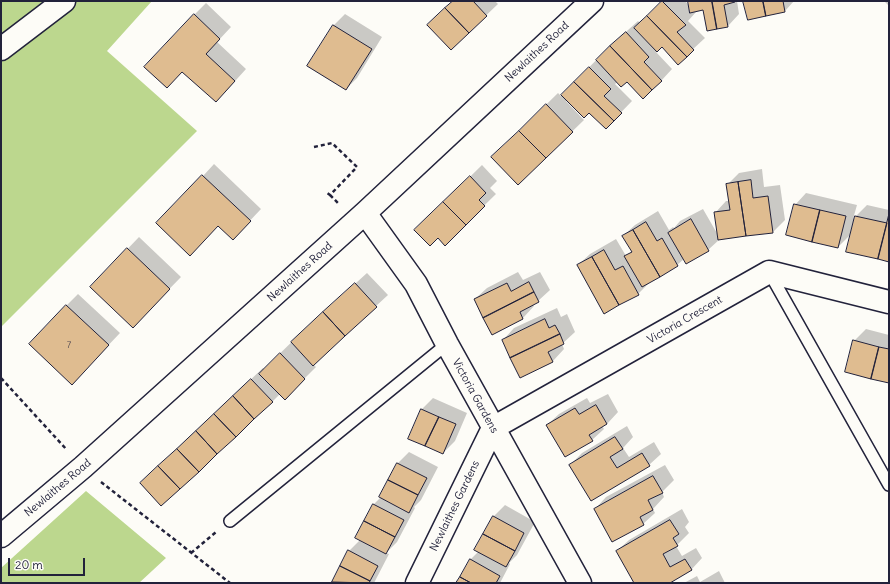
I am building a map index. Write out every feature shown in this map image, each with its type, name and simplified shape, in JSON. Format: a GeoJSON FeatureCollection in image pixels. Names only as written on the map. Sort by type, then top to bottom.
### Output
{"type":"FeatureCollection","features":[{"type":"Feature","properties":{"kind":"street"},"geometry":{"type":"LineString","coordinates":[[1,49],[64,1]]}},
{"type":"Feature","properties":{"kind":"street","name":"Newlaithes Road"},"geometry":{"type":"LineString","coordinates":[[1,536],[83,467],[365,213],[592,1]]}},
{"type":"Feature","properties":{"kind":"street","name":"Victoria Gardens"},"geometry":{"type":"LineString","coordinates":[[365,213],[416,284],[493,428],[580,583]]}},
{"type":"Feature","properties":{"kind":"street"},"geometry":{"type":"LineString","coordinates":[[769,272],[889,302]]}},
{"type":"Feature","properties":{"kind":"street","name":"Victoria Crescent"},"geometry":{"type":"LineString","coordinates":[[493,428],[769,272]]}},
{"type":"Feature","properties":{"kind":"street","name":"Newlaithes Gardens"},"geometry":{"type":"LineString","coordinates":[[417,583],[493,428]]}},
{"type":"Feature","properties":{"kind":"lane"},"geometry":{"type":"LineString","coordinates":[[769,272],[889,485]]}},
{"type":"Feature","properties":{"kind":"lane"},"geometry":{"type":"LineString","coordinates":[[230,520],[447,344]]}},
{"type":"Feature","properties":{"kind":"path"},"geometry":{"type":"LineString","coordinates":[[314,147],[332,143],[356,167],[330,196],[326,192]]}},
{"type":"Feature","properties":{"kind":"path"},"geometry":{"type":"LineString","coordinates":[[1,378],[83,467],[230,583]]}},
{"type":"Feature","properties":{"kind":"path"},"geometry":{"type":"LineString","coordinates":[[191,553],[230,520]]}},
{"type":"Feature","properties":{"kind":"green space"},"geometry":{"type":"Polygon","coordinates":[[[1,1],[152,1],[107,51],[197,131],[2,326],[1,325],[1,1]]]}},
{"type":"Feature","properties":{"kind":"green space"},"geometry":{"type":"Polygon","coordinates":[[[86,491],[166,558],[139,583],[1,583],[1,568],[86,491]]]}},
{"type":"Feature","properties":{"kind":"building"},"geometry":{"type":"Polygon","coordinates":[[[453,1],[473,1],[487,16],[469,33],[445,8],[453,1]]]}},
{"type":"Feature","properties":{"kind":"building"},"geometry":{"type":"Polygon","coordinates":[[[662,1],[686,25],[677,32],[694,50],[687,57],[647,16],[662,1]]]}},
{"type":"Feature","properties":{"kind":"building"},"geometry":{"type":"Polygon","coordinates":[[[688,1],[712,1],[717,29],[707,31],[703,10],[690,13],[688,1]]]}},
{"type":"Feature","properties":{"kind":"building"},"geometry":{"type":"Polygon","coordinates":[[[712,1],[735,1],[724,5],[728,27],[717,29],[712,1]]]}},
{"type":"Feature","properties":{"kind":"building"},"geometry":{"type":"Polygon","coordinates":[[[743,1],[763,1],[766,16],[748,20],[743,1]]]}},
{"type":"Feature","properties":{"kind":"building"},"geometry":{"type":"Polygon","coordinates":[[[763,1],[783,1],[785,12],[766,16],[763,1]]]}},
{"type":"Feature","properties":{"kind":"building"},"geometry":{"type":"Polygon","coordinates":[[[445,8],[469,33],[451,50],[427,25],[445,8]]]}},
{"type":"Feature","properties":{"kind":"building"},"geometry":{"type":"Polygon","coordinates":[[[194,14],[220,39],[206,54],[235,81],[216,102],[182,72],[167,88],[144,67],[194,14]]]}},
{"type":"Feature","properties":{"kind":"building"},"geometry":{"type":"Polygon","coordinates":[[[647,16],[687,57],[678,65],[662,47],[657,52],[634,28],[647,16]]]}},
{"type":"Feature","properties":{"kind":"building"},"geometry":{"type":"Polygon","coordinates":[[[333,25],[372,49],[346,90],[307,66],[333,25]]]}},
{"type":"Feature","properties":{"kind":"building"},"geometry":{"type":"Polygon","coordinates":[[[626,32],[649,57],[644,62],[662,81],[652,90],[610,46],[626,32]]]}},
{"type":"Feature","properties":{"kind":"building"},"geometry":{"type":"Polygon","coordinates":[[[610,46],[652,90],[643,99],[627,82],[621,87],[596,60],[610,46]]]}},
{"type":"Feature","properties":{"kind":"building"},"geometry":{"type":"Polygon","coordinates":[[[589,67],[611,89],[604,96],[622,113],[614,121],[574,82],[589,67]]]}},
{"type":"Feature","properties":{"kind":"building"},"geometry":{"type":"Polygon","coordinates":[[[574,82],[614,121],[606,129],[589,113],[584,118],[561,95],[574,82]]]}},
{"type":"Feature","properties":{"kind":"building"},"geometry":{"type":"Polygon","coordinates":[[[546,104],[573,132],[546,158],[519,131],[546,104]]]}},
{"type":"Feature","properties":{"kind":"building"},"geometry":{"type":"Polygon","coordinates":[[[519,131],[546,158],[518,185],[491,157],[519,131]]]}},
{"type":"Feature","properties":{"kind":"building"},"geometry":{"type":"Polygon","coordinates":[[[202,175],[251,221],[233,240],[218,226],[190,256],[156,223],[202,175]]]}},
{"type":"Feature","properties":{"kind":"building"},"geometry":{"type":"Polygon","coordinates":[[[470,176],[486,193],[479,200],[485,206],[466,225],[443,202],[470,176]]]}},
{"type":"Feature","properties":{"kind":"building"},"geometry":{"type":"Polygon","coordinates":[[[751,180],[753,198],[768,196],[773,233],[746,236],[738,182],[751,180]]]}},
{"type":"Feature","properties":{"kind":"building"},"geometry":{"type":"Polygon","coordinates":[[[738,182],[746,236],[718,240],[714,212],[730,210],[726,184],[738,182]]]}},
{"type":"Feature","properties":{"kind":"building"},"geometry":{"type":"Polygon","coordinates":[[[443,202],[466,225],[445,246],[438,238],[430,246],[414,230],[443,202]]]}},
{"type":"Feature","properties":{"kind":"building"},"geometry":{"type":"Polygon","coordinates":[[[794,204],[820,210],[812,242],[786,235],[794,204]]]}},
{"type":"Feature","properties":{"kind":"building"},"geometry":{"type":"Polygon","coordinates":[[[820,210],[846,216],[838,248],[812,242],[820,210]]]}},
{"type":"Feature","properties":{"kind":"building"},"geometry":{"type":"Polygon","coordinates":[[[889,214],[889,262],[878,259],[889,214]]]}},
{"type":"Feature","properties":{"kind":"building"},"geometry":{"type":"Polygon","coordinates":[[[855,216],[887,223],[878,259],[846,252],[855,216]]]}},
{"type":"Feature","properties":{"kind":"building"},"geometry":{"type":"Polygon","coordinates":[[[691,219],[709,251],[686,264],[668,233],[691,219]]]}},
{"type":"Feature","properties":{"kind":"building"},"geometry":{"type":"Polygon","coordinates":[[[646,222],[657,241],[662,238],[678,266],[660,277],[633,230],[646,222]]]}},
{"type":"Feature","properties":{"kind":"building"},"geometry":{"type":"Polygon","coordinates":[[[633,230],[660,277],[642,287],[624,256],[632,252],[622,236],[633,230]]]}},
{"type":"Feature","properties":{"kind":"building"},"geometry":{"type":"Polygon","coordinates":[[[127,248],[170,289],[133,328],[90,287],[127,248]]]}},
{"type":"Feature","properties":{"kind":"building"},"geometry":{"type":"Polygon","coordinates":[[[604,250],[615,270],[623,266],[639,295],[619,305],[592,257],[604,250]]]}},
{"type":"Feature","properties":{"kind":"building"},"geometry":{"type":"Polygon","coordinates":[[[592,257],[619,305],[604,314],[577,265],[592,257]]]}},
{"type":"Feature","properties":{"kind":"building"},"geometry":{"type":"Polygon","coordinates":[[[529,282],[534,292],[483,318],[474,299],[507,283],[511,291],[529,282]]]}},
{"type":"Feature","properties":{"kind":"building"},"geometry":{"type":"Polygon","coordinates":[[[355,283],[377,307],[345,336],[323,312],[355,283]]]}},
{"type":"Feature","properties":{"kind":"building"},"geometry":{"type":"Polygon","coordinates":[[[534,292],[539,302],[520,312],[523,319],[492,335],[483,318],[534,292]]]}},
{"type":"Feature","properties":{"kind":"building"},"geometry":{"type":"Polygon","coordinates":[[[66,305],[109,345],[72,385],[29,344],[66,305]]]}},
{"type":"Feature","properties":{"kind":"building"},"geometry":{"type":"Polygon","coordinates":[[[323,312],[345,336],[313,366],[291,342],[323,312]]]}},
{"type":"Feature","properties":{"kind":"building"},"geometry":{"type":"Polygon","coordinates":[[[545,319],[549,328],[555,325],[560,334],[510,358],[502,340],[545,319]]]}},
{"type":"Feature","properties":{"kind":"building"},"geometry":{"type":"Polygon","coordinates":[[[560,334],[564,344],[548,352],[553,362],[520,378],[510,358],[560,334]]]}},
{"type":"Feature","properties":{"kind":"building"},"geometry":{"type":"Polygon","coordinates":[[[853,340],[879,347],[871,379],[845,372],[853,340]]]}},
{"type":"Feature","properties":{"kind":"building"},"geometry":{"type":"Polygon","coordinates":[[[879,347],[889,349],[889,383],[871,379],[879,347]]]}},
{"type":"Feature","properties":{"kind":"building"},"geometry":{"type":"Polygon","coordinates":[[[280,353],[305,379],[285,400],[259,374],[280,353]]]}},
{"type":"Feature","properties":{"kind":"building"},"geometry":{"type":"Polygon","coordinates":[[[251,379],[273,402],[254,419],[233,396],[251,379]]]}},
{"type":"Feature","properties":{"kind":"building"},"geometry":{"type":"Polygon","coordinates":[[[233,396],[254,419],[236,437],[214,414],[233,396]]]}},
{"type":"Feature","properties":{"kind":"building"},"geometry":{"type":"Polygon","coordinates":[[[596,405],[607,424],[589,435],[593,441],[565,457],[546,425],[575,408],[579,414],[596,405]]]}},
{"type":"Feature","properties":{"kind":"building"},"geometry":{"type":"Polygon","coordinates":[[[421,409],[439,417],[425,446],[408,439],[421,409]]]}},
{"type":"Feature","properties":{"kind":"building"},"geometry":{"type":"Polygon","coordinates":[[[214,414],[236,437],[217,454],[196,431],[214,414]]]}},
{"type":"Feature","properties":{"kind":"building"},"geometry":{"type":"Polygon","coordinates":[[[439,417],[456,424],[443,454],[425,446],[439,417]]]}},
{"type":"Feature","properties":{"kind":"building"},"geometry":{"type":"Polygon","coordinates":[[[196,431],[217,454],[199,472],[177,449],[196,431]]]}},
{"type":"Feature","properties":{"kind":"building"},"geometry":{"type":"Polygon","coordinates":[[[615,437],[623,449],[610,457],[617,468],[642,453],[650,466],[591,501],[569,465],[615,437]]]}},
{"type":"Feature","properties":{"kind":"building"},"geometry":{"type":"Polygon","coordinates":[[[177,449],[199,472],[180,489],[158,466],[177,449]]]}},
{"type":"Feature","properties":{"kind":"building"},"geometry":{"type":"Polygon","coordinates":[[[397,463],[427,478],[418,495],[388,480],[397,463]]]}},
{"type":"Feature","properties":{"kind":"building"},"geometry":{"type":"Polygon","coordinates":[[[158,466],[180,489],[161,506],[140,483],[158,466]]]}},
{"type":"Feature","properties":{"kind":"building"},"geometry":{"type":"Polygon","coordinates":[[[653,476],[663,493],[648,500],[653,510],[640,517],[644,525],[612,542],[594,509],[653,476]]]}},
{"type":"Feature","properties":{"kind":"building"},"geometry":{"type":"Polygon","coordinates":[[[388,480],[418,495],[409,513],[379,497],[388,480]]]}},
{"type":"Feature","properties":{"kind":"building"},"geometry":{"type":"Polygon","coordinates":[[[373,504],[404,520],[395,537],[364,521],[373,504]]]}},
{"type":"Feature","properties":{"kind":"building"},"geometry":{"type":"Polygon","coordinates":[[[493,516],[524,533],[515,551],[483,534],[493,516]]]}},
{"type":"Feature","properties":{"kind":"building"},"geometry":{"type":"Polygon","coordinates":[[[670,520],[679,534],[673,538],[678,546],[663,554],[670,567],[685,559],[692,570],[670,583],[634,583],[616,551],[670,520]]]}},
{"type":"Feature","properties":{"kind":"building"},"geometry":{"type":"Polygon","coordinates":[[[364,521],[395,537],[386,554],[355,538],[364,521]]]}},
{"type":"Feature","properties":{"kind":"building"},"geometry":{"type":"Polygon","coordinates":[[[483,534],[515,551],[506,567],[474,550],[483,534]]]}},
{"type":"Feature","properties":{"kind":"building"},"geometry":{"type":"Polygon","coordinates":[[[348,550],[378,566],[370,581],[340,566],[348,550]]]}},
{"type":"Feature","properties":{"kind":"building"},"geometry":{"type":"Polygon","coordinates":[[[470,559],[500,576],[496,583],[471,583],[460,577],[470,559]]]}},
{"type":"Feature","properties":{"kind":"building"},"geometry":{"type":"Polygon","coordinates":[[[340,566],[370,581],[369,583],[332,582],[340,566]]]}},
{"type":"Feature","properties":{"kind":"building"},"geometry":{"type":"Polygon","coordinates":[[[460,577],[471,583],[456,583],[460,577]]]}}]}
